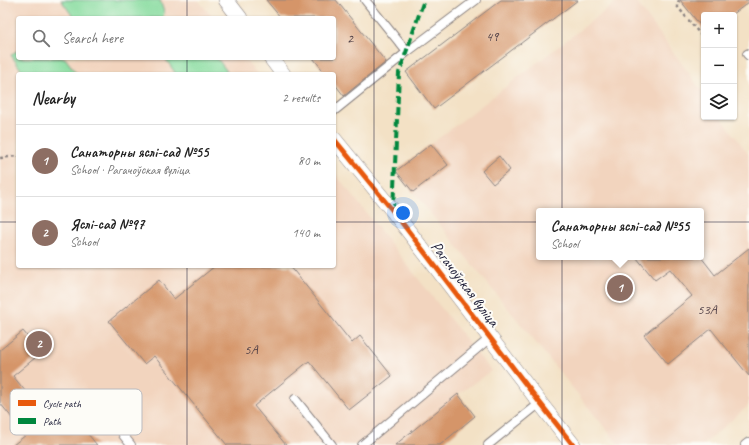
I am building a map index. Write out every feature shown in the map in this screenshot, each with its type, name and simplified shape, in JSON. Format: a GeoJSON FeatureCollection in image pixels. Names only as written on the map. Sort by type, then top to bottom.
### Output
{"type":"FeatureCollection","features":[{"type":"Feature","properties":{"kind":"street"},"geometry":{"type":"LineString","coordinates":[[226,0],[238,16]]}},
{"type":"Feature","properties":{"kind":"street"},"geometry":{"type":"LineString","coordinates":[[272,60],[282,72]]}},
{"type":"Feature","properties":{"kind":"street","name":"Рагачоўская вуліца"},"geometry":{"type":"LineString","coordinates":[[336,141],[393,211],[574,445]]}},
{"type":"Feature","properties":{"kind":"lane"},"geometry":{"type":"LineString","coordinates":[[365,0],[407,52]]}},
{"type":"Feature","properties":{"kind":"lane"},"geometry":{"type":"LineString","coordinates":[[336,109],[407,52],[476,0]]}},
{"type":"Feature","properties":{"kind":"lane"},"geometry":{"type":"LineString","coordinates":[[362,445],[490,338]]}},
{"type":"Feature","properties":{"kind":"lane"},"geometry":{"type":"LineString","coordinates":[[295,399],[332,445]]}},
{"type":"Feature","properties":{"kind":"lane"},"geometry":{"type":"LineString","coordinates":[[488,445],[540,403]]}},
{"type":"Feature","properties":{"kind":"lane"},"geometry":{"type":"LineString","coordinates":[[124,435],[131,445]]}},
{"type":"Feature","properties":{"kind":"lane"},"geometry":{"type":"LineString","coordinates":[[745,445],[749,442]]}},
{"type":"Feature","properties":{"kind":"path"},"geometry":{"type":"LineString","coordinates":[[679,0],[677,6],[701,35]]}},
{"type":"Feature","properties":{"kind":"path"},"geometry":{"type":"LineString","coordinates":[[0,158],[16,156]]}},
{"type":"Feature","properties":{"kind":"shaded area"},"geometry":{"type":"Polygon","coordinates":[[[0,0],[198,0],[211,16],[16,16],[16,60],[246,60],[255,72],[16,72],[16,268],[336,268],[336,175],[491,371],[458,394],[395,445],[0,445],[0,0]]]}},
{"type":"Feature","properties":{"kind":"shaded area"},"geometry":{"type":"Polygon","coordinates":[[[619,0],[635,0],[701,90],[701,120],[723,120],[749,155],[749,405],[703,445],[619,445],[396,171],[619,0]]]}},
{"type":"Feature","properties":{"kind":"green space"},"geometry":{"type":"Polygon","coordinates":[[[61,0],[160,0],[164,12],[163,16],[73,16],[61,0]]]}},
{"type":"Feature","properties":{"kind":"green space"},"geometry":{"type":"Polygon","coordinates":[[[16,51],[16,60],[66,60],[76,72],[23,72],[11,55],[16,51]]]}},
{"type":"Feature","properties":{"kind":"green space"},"geometry":{"type":"Polygon","coordinates":[[[166,60],[218,60],[228,72],[175,72],[166,60]]]}},
{"type":"Feature","properties":{"kind":"building"},"geometry":{"type":"Polygon","coordinates":[[[266,0],[336,0],[386,62],[344,96],[336,86],[336,72],[324,72],[315,60],[336,60],[336,16],[279,16],[266,0]]]}},
{"type":"Feature","properties":{"kind":"building"},"geometry":{"type":"Polygon","coordinates":[[[501,0],[578,0],[434,109],[406,72],[501,0]]]}},
{"type":"Feature","properties":{"kind":"building"},"geometry":{"type":"Polygon","coordinates":[[[680,0],[749,0],[749,2],[736,12],[701,12],[701,26],[680,0]]]}},
{"type":"Feature","properties":{"kind":"building"},"geometry":{"type":"Polygon","coordinates":[[[431,144],[448,165],[413,192],[396,171],[431,144]]]}},
{"type":"Feature","properties":{"kind":"building"},"geometry":{"type":"Polygon","coordinates":[[[499,156],[510,170],[493,184],[482,171],[499,156]]]}},
{"type":"Feature","properties":{"kind":"building"},"geometry":{"type":"Polygon","coordinates":[[[749,248],[749,376],[711,329],[668,364],[644,335],[692,296],[670,269],[655,280],[638,260],[703,260],[715,275],[749,248]]]}},
{"type":"Feature","properties":{"kind":"building"},"geometry":{"type":"Polygon","coordinates":[[[213,268],[292,268],[352,343],[360,336],[392,376],[349,410],[309,361],[254,406],[286,445],[227,445],[154,356],[144,364],[109,321],[159,280],[174,299],[213,268]]]}},
{"type":"Feature","properties":{"kind":"building"},"geometry":{"type":"Polygon","coordinates":[[[23,331],[41,353],[13,376],[24,389],[10,389],[10,415],[0,403],[0,350],[23,331]]]}},
{"type":"Feature","properties":{"kind":"building"},"geometry":{"type":"Polygon","coordinates":[[[458,394],[475,416],[440,445],[395,445],[458,394]]]}},
{"type":"Feature","properties":{"kind":"building"},"geometry":{"type":"Polygon","coordinates":[[[26,435],[89,435],[97,445],[13,445],[26,435]]]}},
{"type":"Feature","properties":{"kind":"marked path"},"geometry":{"type":"LineString","coordinates":[[393,211],[399,73],[424,0]]}},
{"type":"Feature","properties":{"kind":"cycle path"},"geometry":{"type":"LineString","coordinates":[[336,141],[393,211],[573,445]]}},
{"type":"Feature","properties":{"kind":"place","name":"Санаторны яслі-сад №55"},"geometry":{"type":"Point","coordinates":[620,288]}},
{"type":"Feature","properties":{"kind":"place","name":"Яслі-сад №97"},"geometry":{"type":"Point","coordinates":[39,344]}}]}
